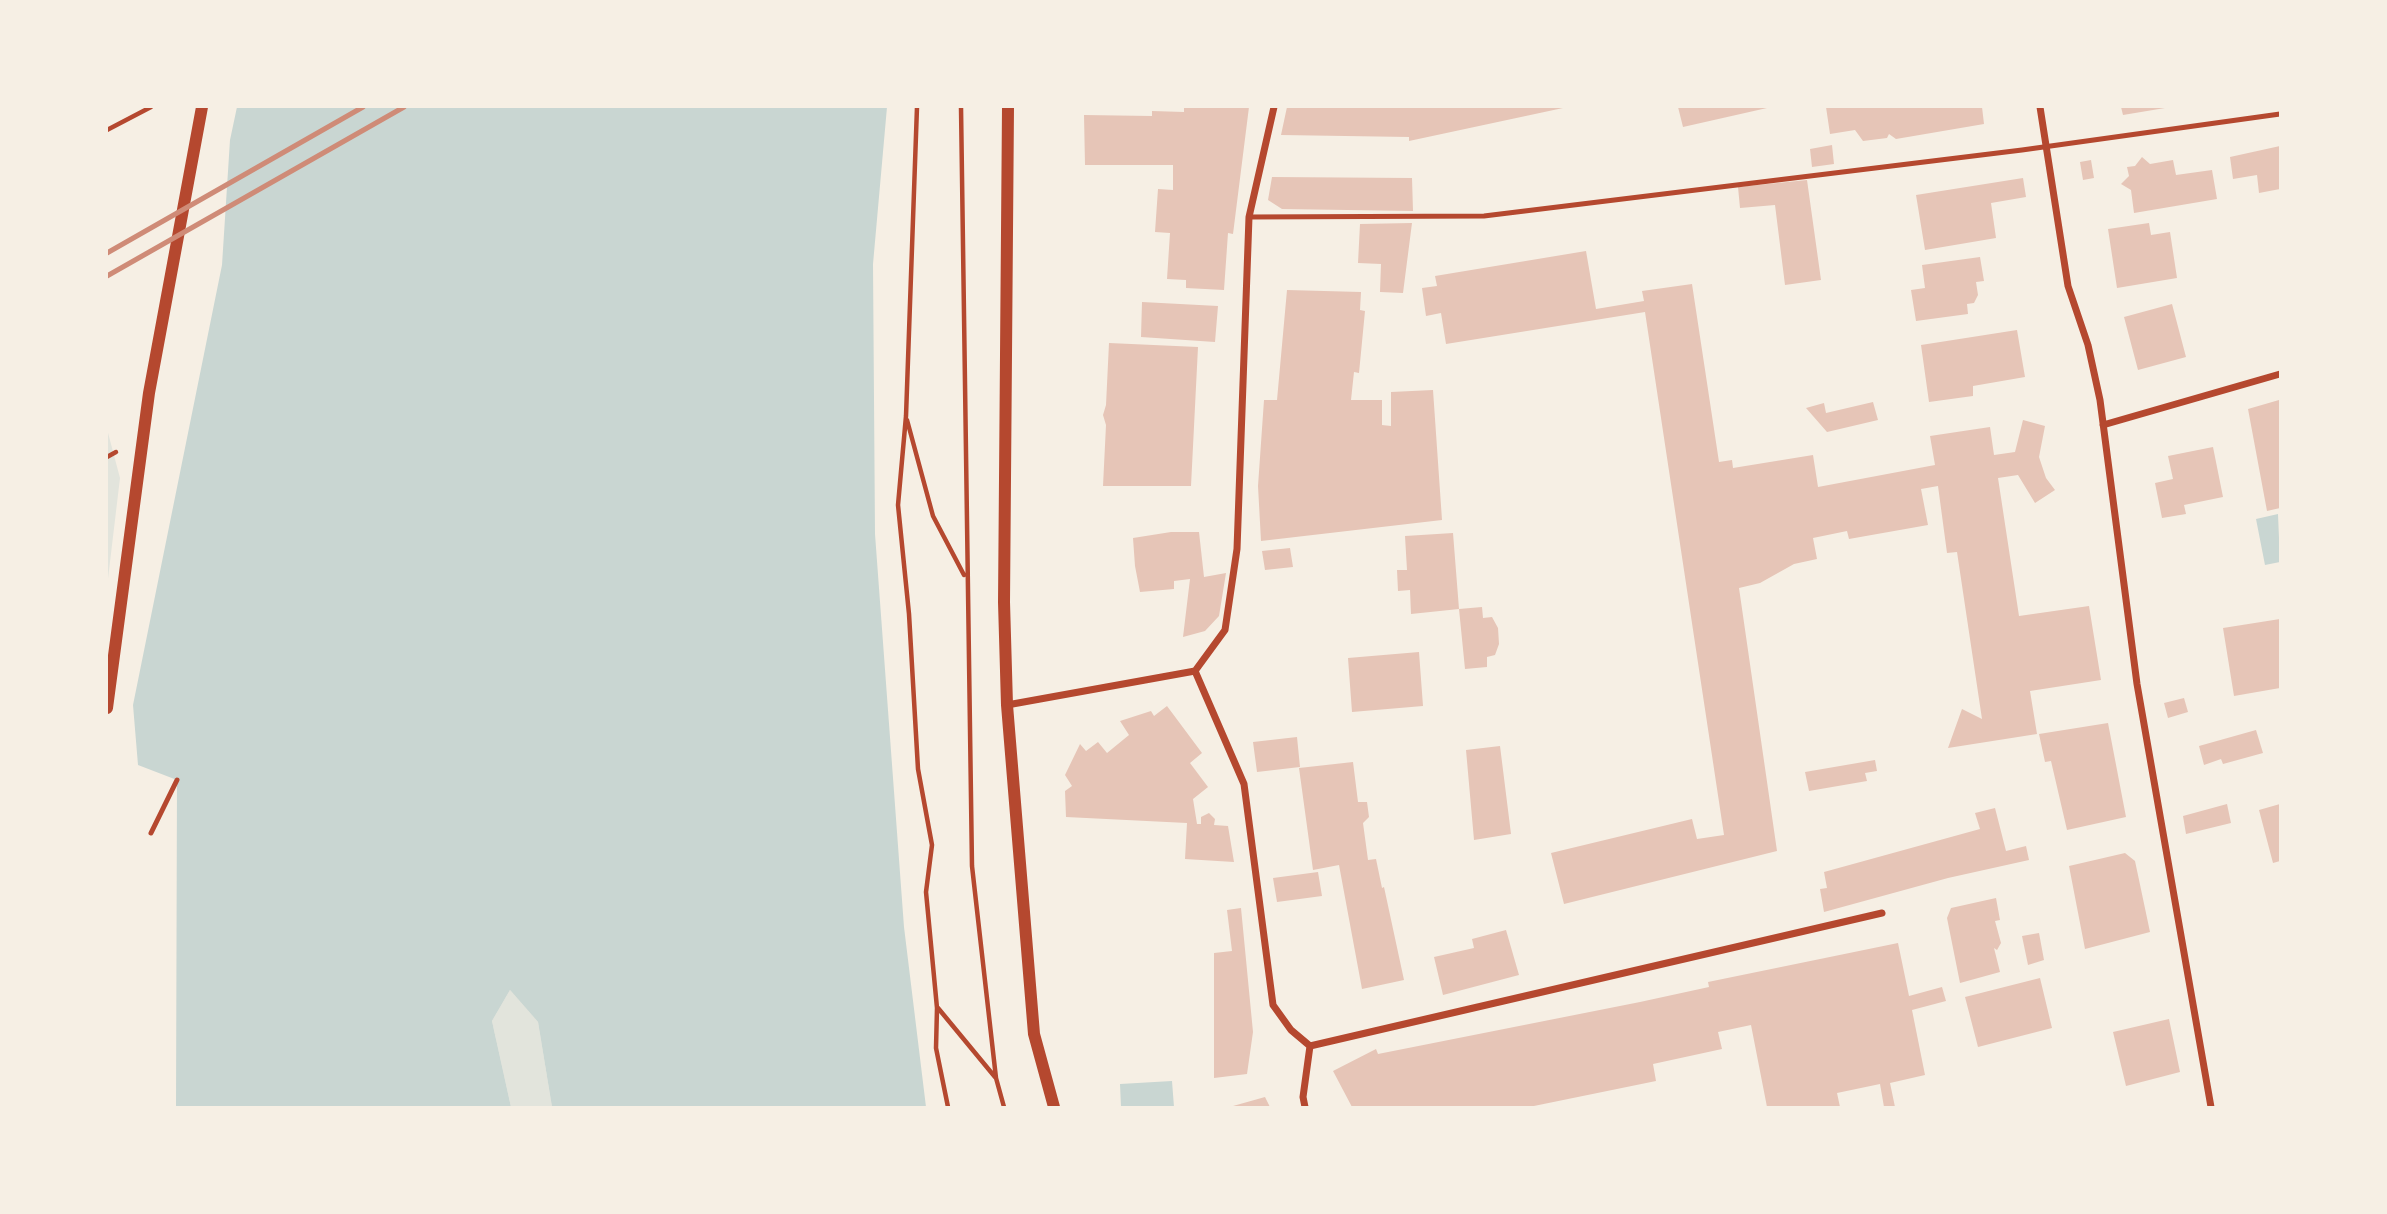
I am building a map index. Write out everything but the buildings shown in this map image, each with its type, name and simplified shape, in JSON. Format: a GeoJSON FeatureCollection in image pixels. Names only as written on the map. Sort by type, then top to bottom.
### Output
{"type":"FeatureCollection","features":[{"type":"Feature","properties":{"kind":"street"},"geometry":{"type":"LineString","coordinates":[[107,708],[149,393],[202,107]]}},
{"type":"Feature","properties":{"kind":"street"},"geometry":{"type":"LineString","coordinates":[[1008,107],[1004,589],[1007,705],[1034,1034],[1054,1107]]}},
{"type":"Feature","properties":{"kind":"street"},"geometry":{"type":"LineString","coordinates":[[1007,705],[1195,671],[1225,630],[1237,549],[1249,216],[1275,107]]}},
{"type":"Feature","properties":{"kind":"street"},"geometry":{"type":"LineString","coordinates":[[2040,107],[2068,286],[2088,345],[2103,425],[2137,684],[2211,1107]]}},
{"type":"Feature","properties":{"kind":"street"},"geometry":{"type":"LineString","coordinates":[[2103,425],[2280,374]]}},
{"type":"Feature","properties":{"kind":"street"},"geometry":{"type":"LineString","coordinates":[[1195,671],[1244,784],[1273,1005],[1291,1030],[1310,1046]]}},
{"type":"Feature","properties":{"kind":"street"},"geometry":{"type":"LineString","coordinates":[[1310,1046],[1882,914]]}},
{"type":"Feature","properties":{"kind":"street"},"geometry":{"type":"LineString","coordinates":[[1305,1107],[1303,1097],[1310,1046]]}},
{"type":"Feature","properties":{"kind":"lane"},"geometry":{"type":"LineString","coordinates":[[1249,216],[1484,216],[2046,147],[2280,114]]}},
{"type":"Feature","properties":{"kind":"lane"},"geometry":{"type":"LineString","coordinates":[[151,833],[177,780]]}},
{"type":"Feature","properties":{"kind":"path"},"geometry":{"type":"LineString","coordinates":[[107,130],[151,107]]}},
{"type":"Feature","properties":{"kind":"path"},"geometry":{"type":"LineString","coordinates":[[916,107],[906,416],[898,505],[918,769],[932,845],[926,892],[937,1008],[936,1048],[948,1107]]}},
{"type":"Feature","properties":{"kind":"path"},"geometry":{"type":"LineString","coordinates":[[961,107],[972,866],[996,1078],[1004,1107]]}},
{"type":"Feature","properties":{"kind":"path"},"geometry":{"type":"LineString","coordinates":[[906,416],[933,516],[966,579]]}},
{"type":"Feature","properties":{"kind":"path"},"geometry":{"type":"LineString","coordinates":[[937,1008],[996,1078]]}},
{"type":"Feature","properties":{"kind":"shaded area"},"geometry":{"type":"Polygon","coordinates":[[[237,107],[887,107],[873,264],[875,534],[904,927],[926,1107],[552,1107],[538,1022],[510,990],[492,1021],[511,1107],[176,1107],[177,780],[138,765],[133,705],[222,265],[230,140],[237,107]]]}},
{"type":"Feature","properties":{"kind":"shaded area"},"geometry":{"type":"Polygon","coordinates":[[[107,429],[120,478],[107,587],[107,429]]]}},
{"type":"Feature","properties":{"kind":"shaded area"},"geometry":{"type":"Polygon","coordinates":[[[2278,514],[2280,562],[2265,565],[2256,519],[2278,514]]]}},
{"type":"Feature","properties":{"kind":"shaded area"},"geometry":{"type":"Polygon","coordinates":[[[510,990],[538,1022],[552,1107],[511,1107],[492,1021],[510,990]]]}},
{"type":"Feature","properties":{"kind":"shaded area"},"geometry":{"type":"Polygon","coordinates":[[[1172,1081],[1174,1107],[1121,1107],[1120,1084],[1172,1081]]]}},
{"type":"Feature","properties":{"kind":"railway"},"geometry":{"type":"LineString","coordinates":[[107,253],[363,107]]}},
{"type":"Feature","properties":{"kind":"railway"},"geometry":{"type":"LineString","coordinates":[[107,276],[404,107]]}}]}
